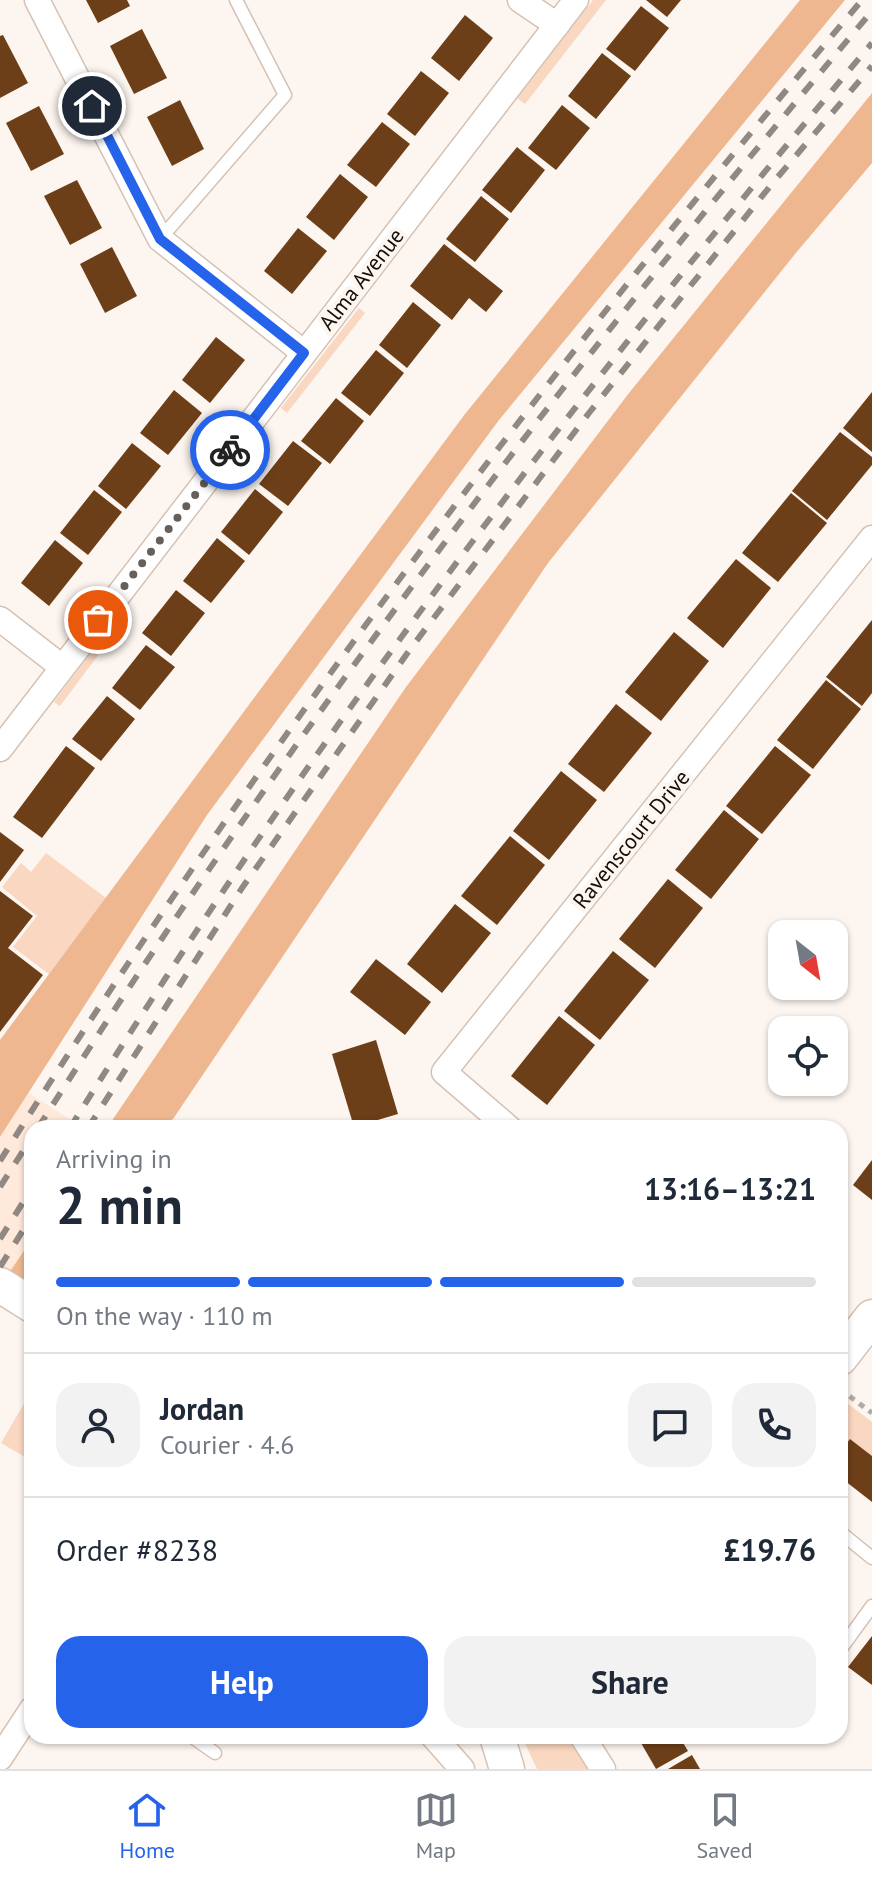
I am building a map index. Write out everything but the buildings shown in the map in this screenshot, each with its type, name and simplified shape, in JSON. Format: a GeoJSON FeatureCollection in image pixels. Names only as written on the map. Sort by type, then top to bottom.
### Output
{"type":"FeatureCollection","features":[{"type":"Feature","properties":{"kind":"street"},"geometry":{"type":"LineString","coordinates":[[37,0],[160,239],[304,353]]}},
{"type":"Feature","properties":{"kind":"street"},"geometry":{"type":"LineString","coordinates":[[520,0],[557,25]]}},
{"type":"Feature","properties":{"kind":"street","name":"Alma Avenue"},"geometry":{"type":"LineString","coordinates":[[0,749],[576,0]]}},
{"type":"Feature","properties":{"kind":"street","name":"Ravenscourt Drive"},"geometry":{"type":"LineString","coordinates":[[500,1120],[444,1072],[872,538]]}},
{"type":"Feature","properties":{"kind":"street"},"geometry":{"type":"LineString","coordinates":[[0,619],[62,667]]}},
{"type":"Feature","properties":{"kind":"street"},"geometry":{"type":"LineString","coordinates":[[848,1348],[872,1317]]}},
{"type":"Feature","properties":{"kind":"street"},"geometry":{"type":"LineString","coordinates":[[0,1758],[24,1721]]}},
{"type":"Feature","properties":{"kind":"street"},"geometry":{"type":"LineString","coordinates":[[440,1744],[462,1769]]}},
{"type":"Feature","properties":{"kind":"street"},"geometry":{"type":"LineString","coordinates":[[587,1744],[603,1769]]}},
{"type":"Feature","properties":{"kind":"lane"},"geometry":{"type":"LineString","coordinates":[[160,239],[285,95],[236,0]]}},
{"type":"Feature","properties":{"kind":"lane"},"geometry":{"type":"LineString","coordinates":[[848,1538],[872,1558]]}},
{"type":"Feature","properties":{"kind":"lane"},"geometry":{"type":"LineString","coordinates":[[848,1639],[872,1606]]}},
{"type":"Feature","properties":{"kind":"lane"},"geometry":{"type":"LineString","coordinates":[[202,1744],[215,1753]]}},
{"type":"Feature","properties":{"kind":"path"},"geometry":{"type":"LineString","coordinates":[[848,1395],[872,1413]]}},
{"type":"Feature","properties":{"kind":"shaded area"},"geometry":{"type":"Polygon","coordinates":[[[593,0],[606,0],[525,104],[517,98],[593,0]]]}},
{"type":"Feature","properties":{"kind":"shaded area"},"geometry":{"type":"Polygon","coordinates":[[[800,0],[845,0],[499,420],[207,815],[0,1137],[0,1040],[465,414],[800,0]]]}},
{"type":"Feature","properties":{"kind":"shaded area"},"geometry":{"type":"Polygon","coordinates":[[[872,93],[872,163],[795,254],[548,563],[173,1119],[112,1120],[406,687],[629,393],[872,93]]]}},
{"type":"Feature","properties":{"kind":"shaded area"},"geometry":{"type":"Polygon","coordinates":[[[359,308],[365,313],[287,413],[281,408],[359,308]]]}},
{"type":"Feature","properties":{"kind":"shaded area"},"geometry":{"type":"Polygon","coordinates":[[[108,630],[114,634],[60,706],[54,702],[108,630]]]}},
{"type":"Feature","properties":{"kind":"shaded area"},"geometry":{"type":"Polygon","coordinates":[[[46,853],[106,898],[49,974],[13,947],[37,916],[2,887],[21,863],[31,872],[46,853]]]}},
{"type":"Feature","properties":{"kind":"shaded area"},"geometry":{"type":"Polygon","coordinates":[[[27,1092],[71,1120],[24,1120],[24,1251],[0,1287],[0,1137],[27,1092]]]}},
{"type":"Feature","properties":{"kind":"shaded area"},"geometry":{"type":"Polygon","coordinates":[[[24,1251],[24,1281],[9,1273],[24,1251]]]}},
{"type":"Feature","properties":{"kind":"shaded area"},"geometry":{"type":"Polygon","coordinates":[[[24,1404],[24,1456],[1,1443],[24,1404]]]}},
{"type":"Feature","properties":{"kind":"shaded area"},"geometry":{"type":"Polygon","coordinates":[[[848,1404],[872,1422],[872,1456],[850,1439],[848,1442],[848,1404]]]}},
{"type":"Feature","properties":{"kind":"shaded area"},"geometry":{"type":"Polygon","coordinates":[[[525,1744],[575,1744],[592,1769],[537,1769],[525,1744]]]}},
{"type":"Feature","properties":{"kind":"railway"},"geometry":{"type":"LineString","coordinates":[[26,1120],[197,863],[405,572],[626,286],[862,0]]}},
{"type":"Feature","properties":{"kind":"railway"},"geometry":{"type":"LineString","coordinates":[[43,1120],[225,846],[424,570],[637,295],[872,11]]}},
{"type":"Feature","properties":{"kind":"railway"},"geometry":{"type":"LineString","coordinates":[[75,1120],[230,880],[400,639],[631,337],[872,43]]}},
{"type":"Feature","properties":{"kind":"railway"},"geometry":{"type":"LineString","coordinates":[[93,1120],[242,888],[411,648],[589,413],[771,185],[872,66]]}},
{"type":"Feature","properties":{"kind":"railway"},"geometry":{"type":"LineString","coordinates":[[0,1161],[24,1124]]}},
{"type":"Feature","properties":{"kind":"railway"},"geometry":{"type":"LineString","coordinates":[[0,1187],[24,1150]]}},
{"type":"Feature","properties":{"kind":"railway"},"geometry":{"type":"LineString","coordinates":[[0,1239],[24,1201]]}},
{"type":"Feature","properties":{"kind":"railway"},"geometry":{"type":"LineString","coordinates":[[0,1267],[24,1229]]}},
{"type":"Feature","properties":{"kind":"way so far"},"geometry":{"type":"LineString","coordinates":[[98,620],[230,450]]}},
{"type":"Feature","properties":{"kind":"route"},"geometry":{"type":"LineString","coordinates":[[92,106],[160,239],[304,353],[230,450]]}}]}
